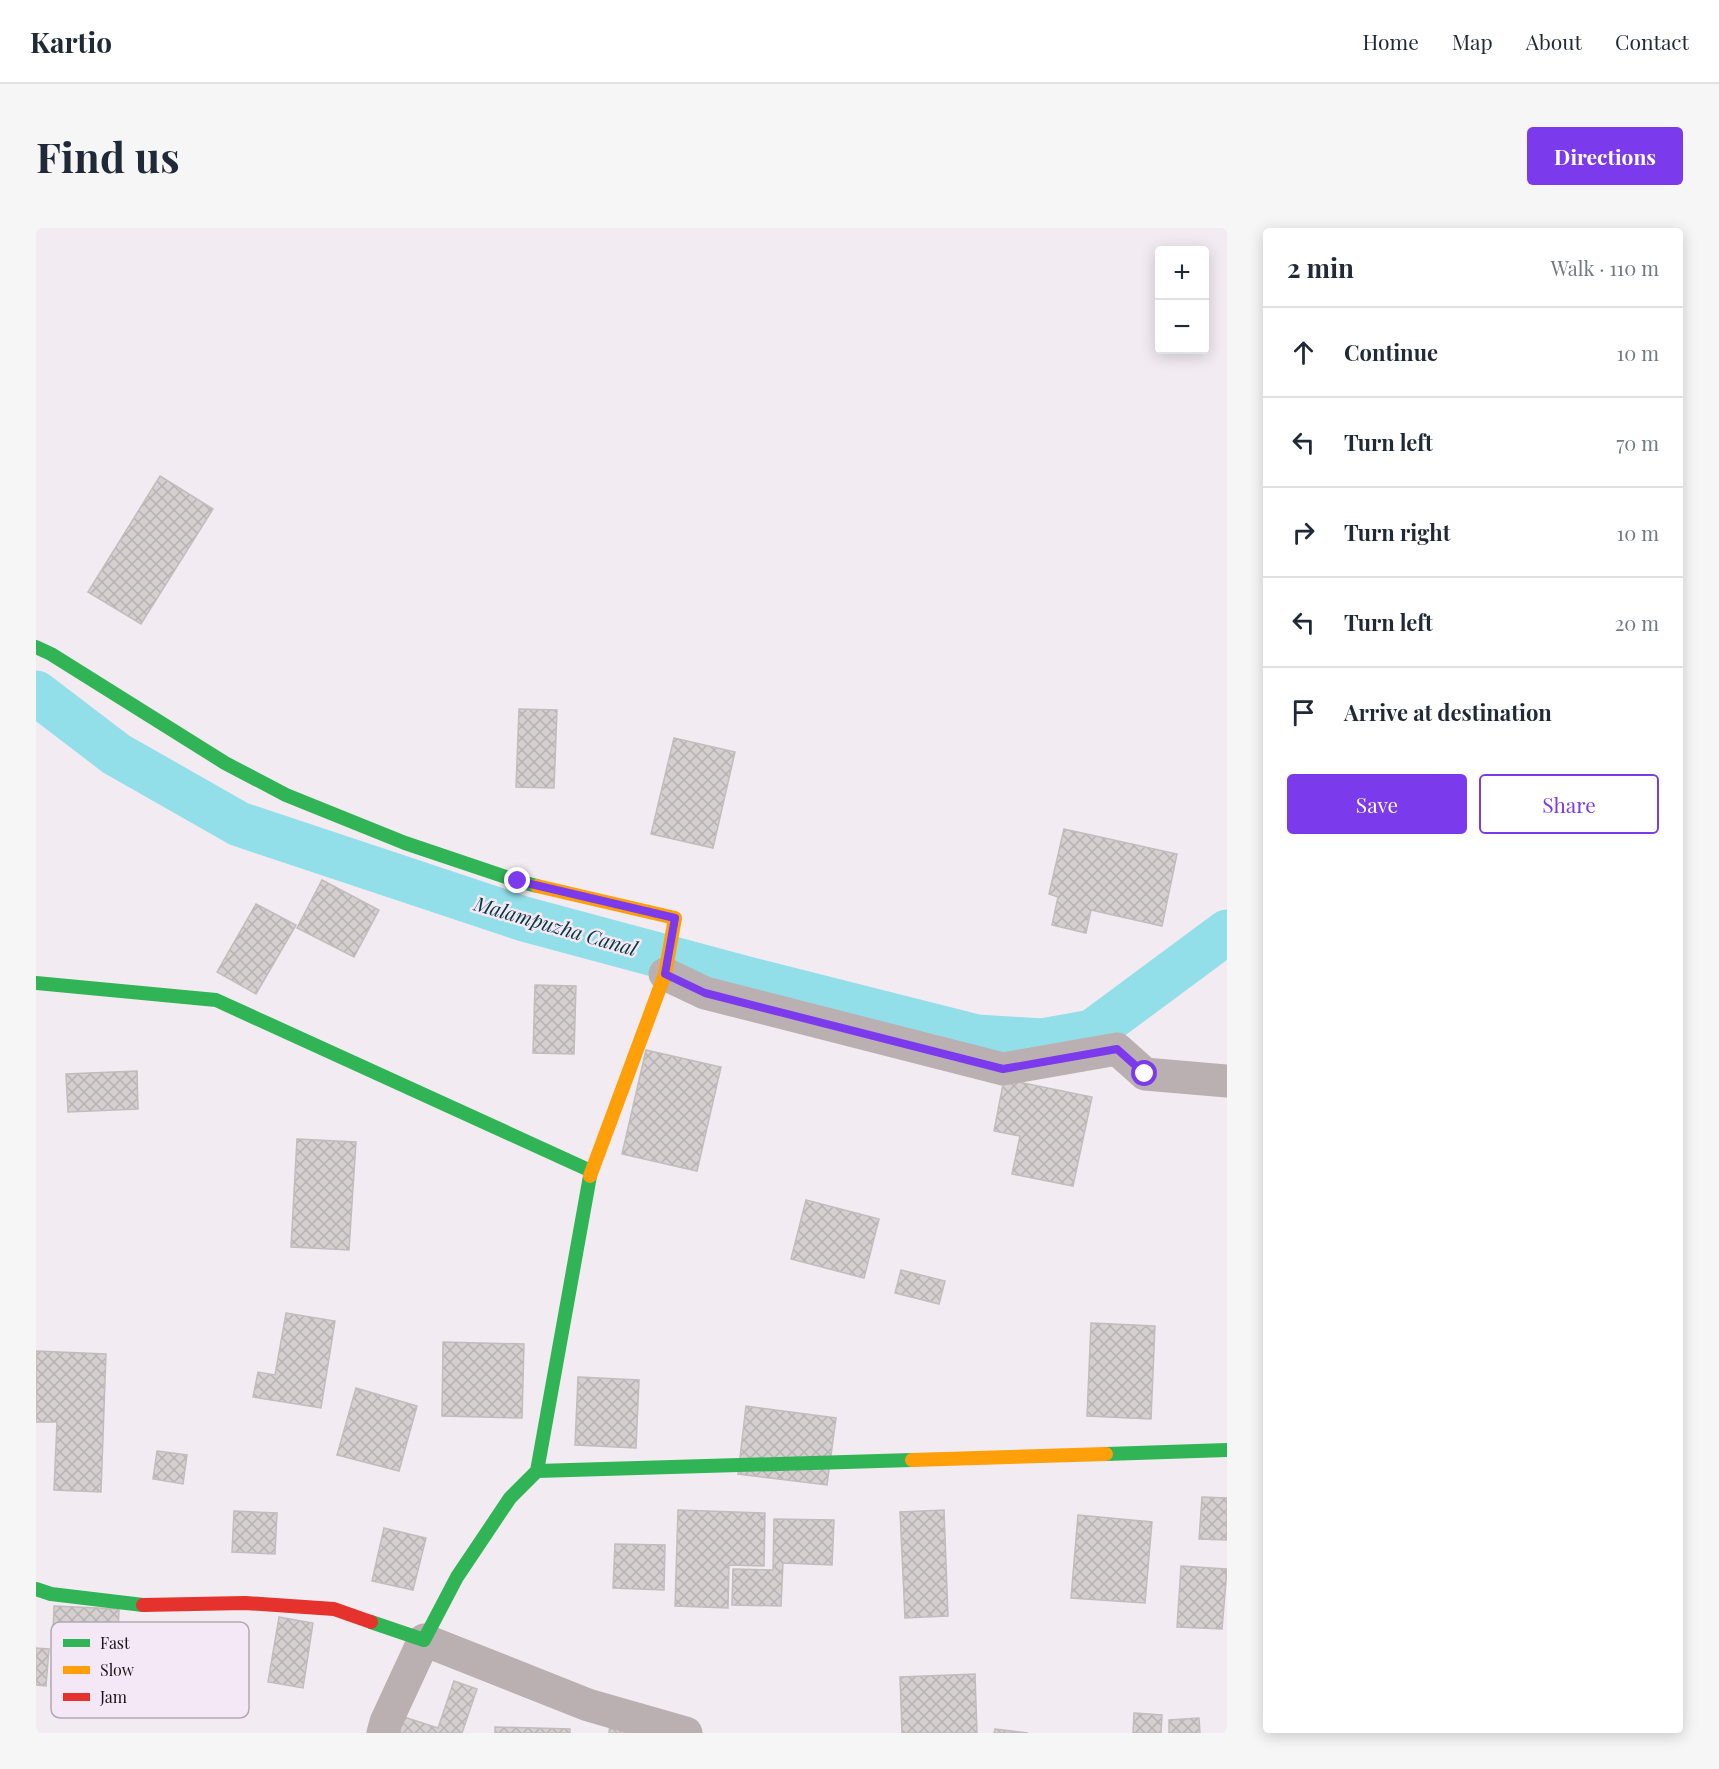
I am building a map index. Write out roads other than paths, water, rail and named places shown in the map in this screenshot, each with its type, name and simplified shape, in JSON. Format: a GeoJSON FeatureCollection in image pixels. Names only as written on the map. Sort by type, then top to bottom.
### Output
{"type":"FeatureCollection","features":[{"type":"Feature","properties":{"kind":"street"},"geometry":{"type":"LineString","coordinates":[[36,647],[51,654],[225,763],[286,795],[405,843],[518,881],[675,918],[665,974],[591,1171],[537,1471],[510,1498],[457,1577],[424,1640],[383,1733]]}},
{"type":"Feature","properties":{"kind":"street"},"geometry":{"type":"LineString","coordinates":[[665,974],[705,993],[1003,1069],[1117,1049],[1145,1074],[1227,1081]]}},
{"type":"Feature","properties":{"kind":"street"},"geometry":{"type":"LineString","coordinates":[[36,983],[216,1000],[591,1171]]}},
{"type":"Feature","properties":{"kind":"street"},"geometry":{"type":"LineString","coordinates":[[537,1471],[1227,1450]]}},
{"type":"Feature","properties":{"kind":"street"},"geometry":{"type":"LineString","coordinates":[[36,1588],[51,1594],[147,1605],[245,1604],[334,1609],[424,1640],[588,1705],[686,1733]]}},
{"type":"Feature","properties":{"kind":"waterway","name":"Malampuzha Canal"},"geometry":{"type":"LineString","coordinates":[[36,693],[116,754],[239,824],[524,919],[751,980],[977,1037],[1042,1041],[1092,1032],[1227,932]]}}]}
